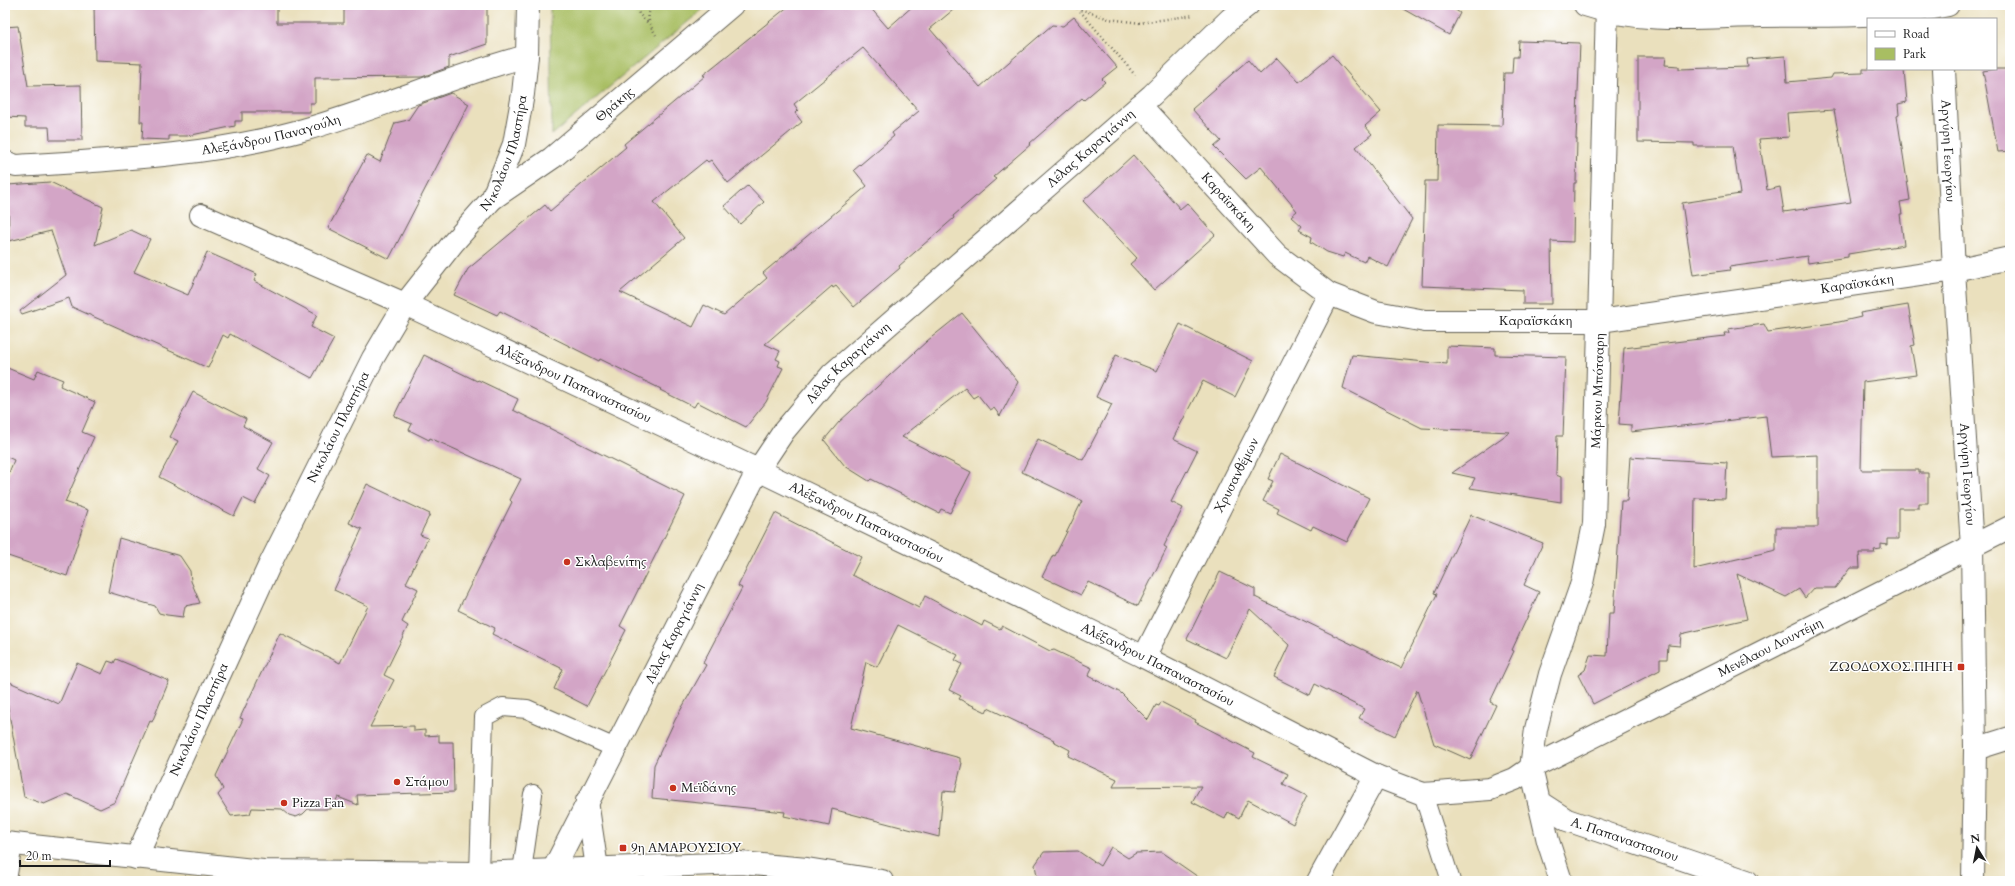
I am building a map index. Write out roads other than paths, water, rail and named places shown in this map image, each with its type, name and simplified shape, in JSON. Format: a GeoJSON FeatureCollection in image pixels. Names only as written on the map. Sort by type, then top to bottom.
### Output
{"type":"FeatureCollection","features":[{"type":"Feature","properties":{"kind":"street","name":"Νικολάου Πλαστήρα"},"geometry":{"type":"LineString","coordinates":[[136,858],[269,566],[374,358],[405,304],[453,243],[492,199],[514,144],[524,94],[527,56],[528,5]]}},
{"type":"Feature","properties":{"kind":"street","name":"Θράκης"},"geometry":{"type":"LineString","coordinates":[[492,199],[552,158],[732,5]]}},
{"type":"Feature","properties":{"kind":"street"},"geometry":{"type":"LineString","coordinates":[[1584,5],[1657,18],[1890,15],[1943,9]]}},
{"type":"Feature","properties":{"kind":"street","name":"Λέλας Καραγιάννη"},"geometry":{"type":"LineString","coordinates":[[553,870],[587,801],[758,470],[784,431],[832,374],[1146,100],[1235,9]]}},
{"type":"Feature","properties":{"kind":"street","name":"Μάρκου Μπότσαρη"},"geometry":{"type":"LineString","coordinates":[[1531,768],[1536,729],[1550,674],[1582,583],[1594,524],[1608,9]]}},
{"type":"Feature","properties":{"kind":"street","name":"Αλεξάνδρου Παναγούλη"},"geometry":{"type":"LineString","coordinates":[[5,162],[16,166],[126,160],[207,150],[303,130],[427,89],[485,67],[527,56]]}},
{"type":"Feature","properties":{"kind":"street","name":"Αργύρη Γεωργίου"},"geometry":{"type":"LineString","coordinates":[[1944,70],[1954,270],[1972,547],[1975,749],[1973,881]]}},
{"type":"Feature","properties":{"kind":"street","name":"Καραϊσκάκη"},"geometry":{"type":"LineString","coordinates":[[1146,100],[1277,255],[1329,294],[1376,312],[1425,321],[1600,321],[1954,270],[2010,258]]}},
{"type":"Feature","properties":{"kind":"street","name":"Αλέξανδρου Παπαναστασίου"},"geometry":{"type":"LineString","coordinates":[[201,215],[405,304],[758,470],[1144,657],[1376,776],[1423,794],[1490,789],[1515,779],[1531,768]]}},
{"type":"Feature","properties":{"kind":"street","name":"Χρυσανθέμων"},"geometry":{"type":"LineString","coordinates":[[1144,657],[1329,294]]}},
{"type":"Feature","properties":{"kind":"street","name":"Μενέλαου Λουντέμη"},"geometry":{"type":"LineString","coordinates":[[1531,768],[1972,547],[2010,526]]}},
{"type":"Feature","properties":{"kind":"street"},"geometry":{"type":"LineString","coordinates":[[1975,749],[2010,738]]}},
{"type":"Feature","properties":{"kind":"street"},"geometry":{"type":"LineString","coordinates":[[1531,768],[1548,841],[1561,881]]}},
{"type":"Feature","properties":{"kind":"street"},"geometry":{"type":"LineString","coordinates":[[1318,881],[1376,776]]}},
{"type":"Feature","properties":{"kind":"street"},"geometry":{"type":"LineString","coordinates":[[587,801],[597,868]]}},
{"type":"Feature","properties":{"kind":"street","name":"Α. Παπαναστασιου"},"geometry":{"type":"LineString","coordinates":[[1539,802],[1567,820],[1747,881]]}},
{"type":"Feature","properties":{"kind":"street"},"geometry":{"type":"LineString","coordinates":[[5,880],[8,844],[136,858],[262,876],[479,873],[742,863],[807,869],[882,881]]}},
{"type":"Feature","properties":{"kind":"lane"},"geometry":{"type":"LineString","coordinates":[[479,873],[484,717],[503,707],[528,709],[615,748]]}},
{"type":"Feature","properties":{"kind":"lane"},"geometry":{"type":"LineString","coordinates":[[522,871],[533,794]]}},
{"type":"Feature","properties":{"kind":"lane"},"geometry":{"type":"LineString","coordinates":[[1423,794],[1451,881]]}},
{"type":"Feature","properties":{"kind":"place","name":"Σκλαβενίτης"},"geometry":{"type":"Point","coordinates":[567,562]}},
{"type":"Feature","properties":{"kind":"place","name":"ΖΩΟΔΟΧΟΣ.ΠΗΓΗ"},"geometry":{"type":"Point","coordinates":[1961,667]}},
{"type":"Feature","properties":{"kind":"place","name":"Στάμου"},"geometry":{"type":"Point","coordinates":[397,782]}},
{"type":"Feature","properties":{"kind":"place","name":"Μεϊδάνης"},"geometry":{"type":"Point","coordinates":[673,788]}},
{"type":"Feature","properties":{"kind":"place","name":"Pizza Fan"},"geometry":{"type":"Point","coordinates":[284,803]}},
{"type":"Feature","properties":{"kind":"place","name":"9η ΑΜΑΡΟΥΣΙΟΥ"},"geometry":{"type":"Point","coordinates":[623,848]}}]}
